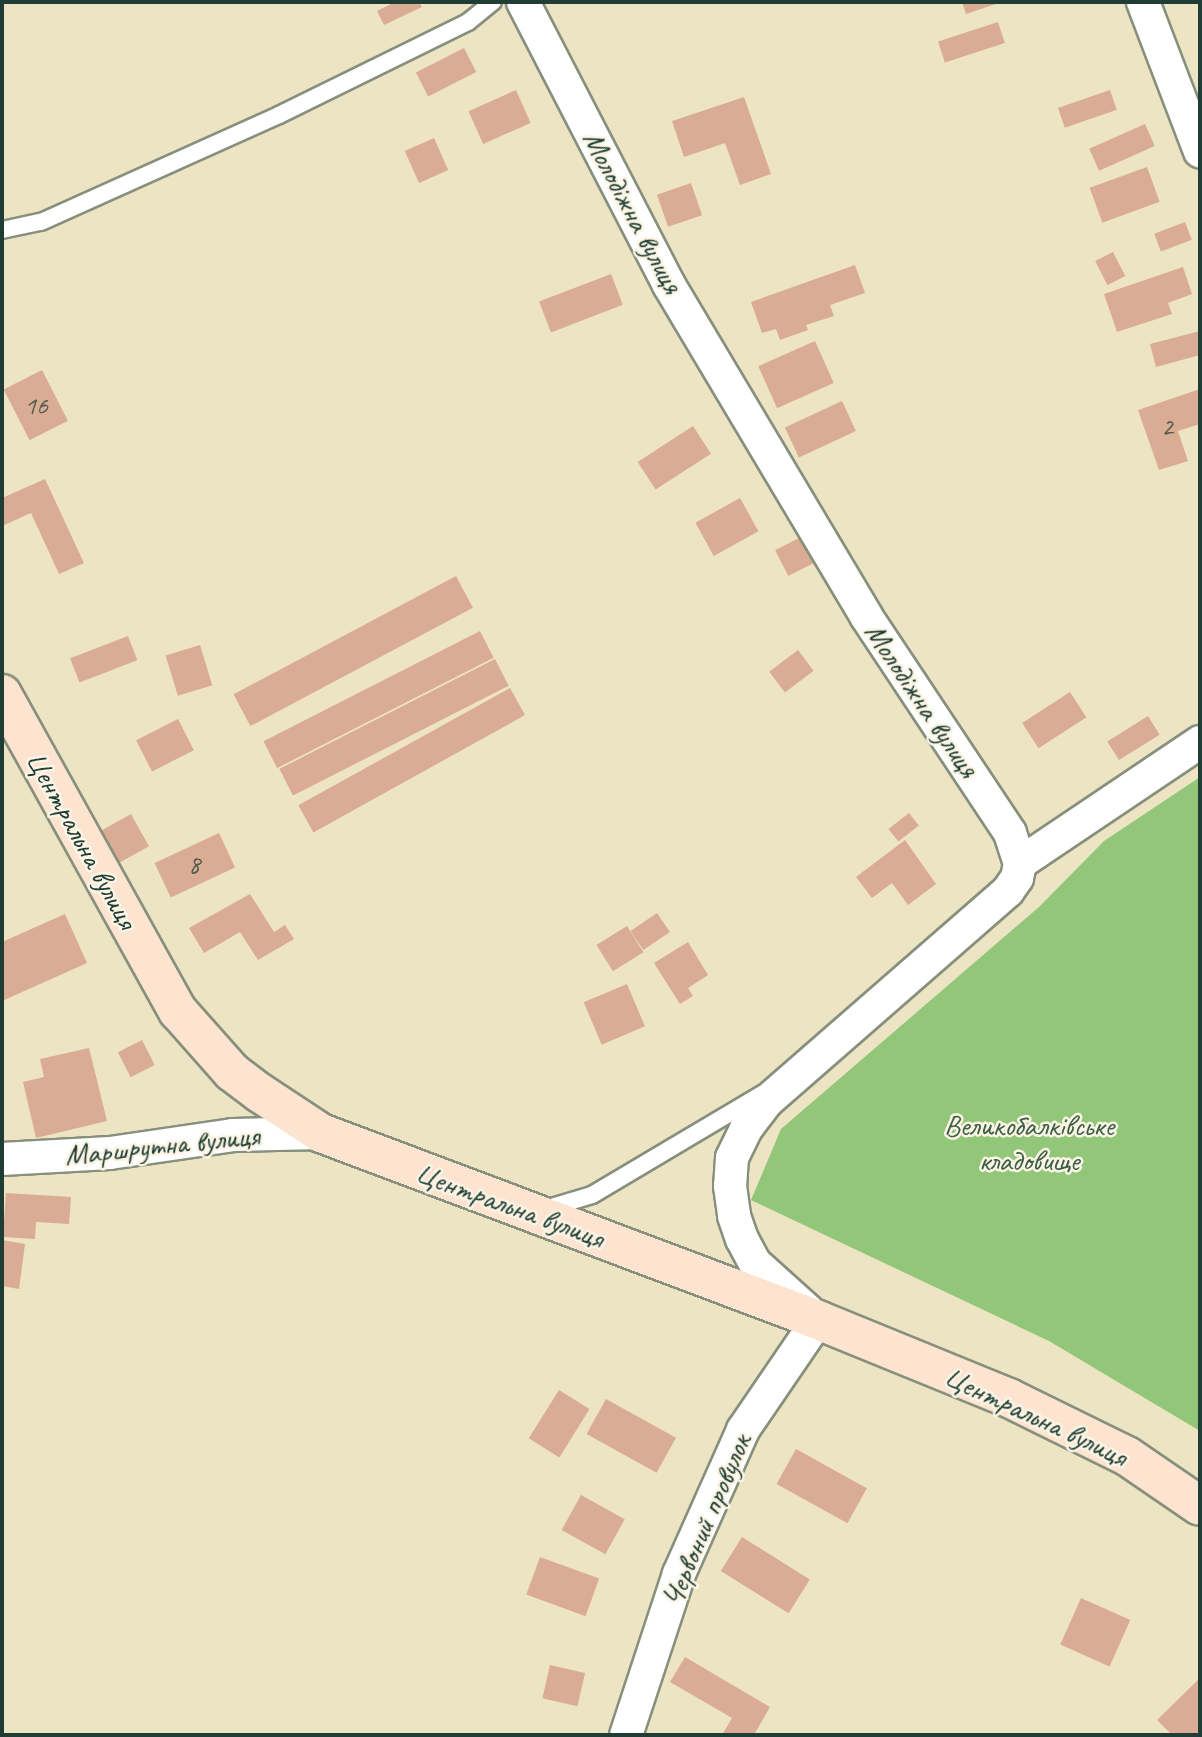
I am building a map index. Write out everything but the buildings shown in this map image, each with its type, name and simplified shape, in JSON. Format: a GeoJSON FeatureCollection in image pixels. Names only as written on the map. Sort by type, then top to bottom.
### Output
{"type":"FeatureCollection","features":[{"type":"Feature","properties":{"kind":"street","name":"Молодіжна вулиця"},"geometry":{"type":"LineString","coordinates":[[523,2],[669,285],[866,616],[1010,833],[1020,863]]}},
{"type":"Feature","properties":{"kind":"street"},"geometry":{"type":"LineString","coordinates":[[1143,2],[1200,151]]}},
{"type":"Feature","properties":{"kind":"street","name":"Центральна вулиця"},"geometry":{"type":"LineString","coordinates":[[2,694],[178,1011],[232,1072],[321,1133],[818,1320],[1009,1398],[1127,1457],[1200,1506]]}},
{"type":"Feature","properties":{"kind":"street"},"geometry":{"type":"LineString","coordinates":[[818,1320],[755,1263],[734,1216],[730,1186],[732,1158],[746,1129],[767,1101],[794,1075],[1007,891],[1017,877],[1020,863],[1200,742]]}},
{"type":"Feature","properties":{"kind":"street","name":"Маршрутна вулиця"},"geometry":{"type":"LineString","coordinates":[[2,1159],[110,1153],[233,1135],[321,1133]]}},
{"type":"Feature","properties":{"kind":"street","name":"Червоний провулок"},"geometry":{"type":"LineString","coordinates":[[626,1735],[679,1574],[743,1430],[818,1320]]}},
{"type":"Feature","properties":{"kind":"lane"},"geometry":{"type":"LineString","coordinates":[[2,230],[41,222],[279,115],[468,22],[493,2]]}},
{"type":"Feature","properties":{"kind":"lane"},"geometry":{"type":"LineString","coordinates":[[531,1213],[592,1195],[794,1075]]}},
{"type":"Feature","properties":{"kind":"green space","name":"Великобалківське кладовище"},"geometry":{"type":"Polygon","coordinates":[[[1200,777],[1200,1431],[1049,1341],[751,1200],[781,1129],[1039,907],[1104,841],[1200,777]]]}}]}
